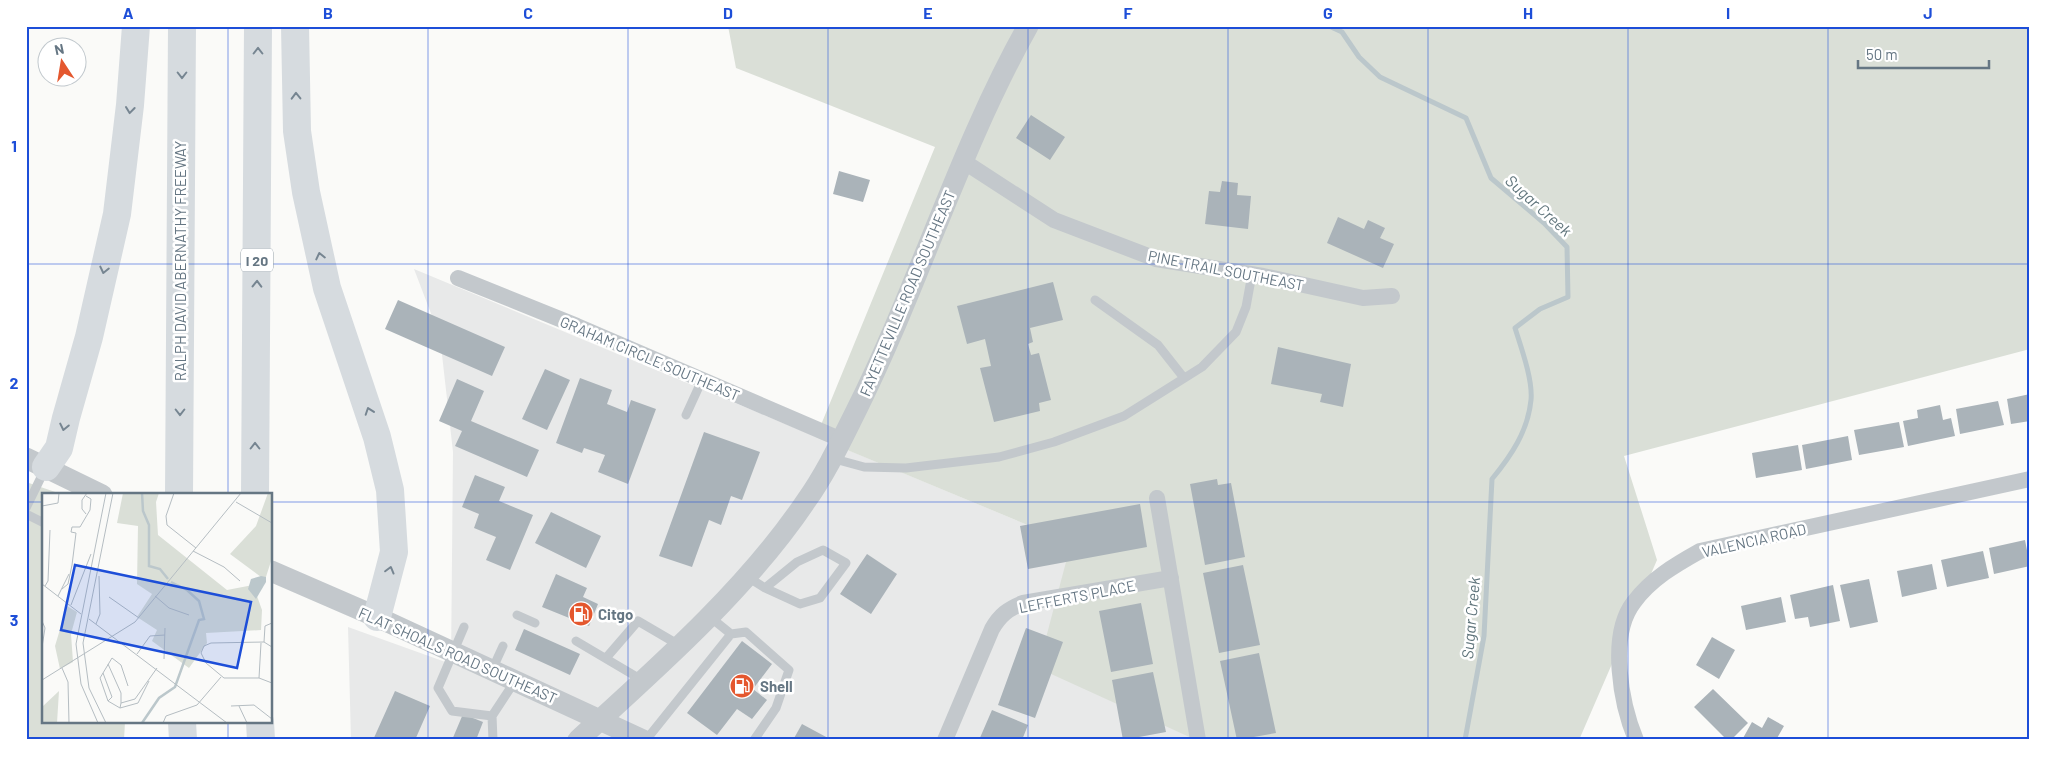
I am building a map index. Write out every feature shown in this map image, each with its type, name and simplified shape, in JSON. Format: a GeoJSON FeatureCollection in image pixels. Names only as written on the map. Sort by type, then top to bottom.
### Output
{"type":"FeatureCollection","features":[{"type":"Feature","properties":{"kind":"highway"},"geometry":{"type":"LineString","coordinates":[[36,462],[59,448],[89,337],[117,214],[130,105],[136,26]]}},
{"type":"Feature","properties":{"kind":"highway","name":"RALPH DAVID ABERNATHY FREEWAY"},"geometry":{"type":"LineString","coordinates":[[179,493],[182,26]]}},
{"type":"Feature","properties":{"kind":"highway","name":"I 20"},"geometry":{"type":"LineString","coordinates":[[255,493],[258,26]]}},
{"type":"Feature","properties":{"kind":"highway"},"geometry":{"type":"LineString","coordinates":[[295,26],[297,131],[306,192],[327,288],[378,436],[390,490],[394,552],[377,617]]}},
{"type":"Feature","properties":{"kind":"highway"},"geometry":{"type":"LineString","coordinates":[[182,724],[183,740]]}},
{"type":"Feature","properties":{"kind":"highway"},"geometry":{"type":"LineString","coordinates":[[260,724],[261,740]]}},
{"type":"Feature","properties":{"kind":"street","name":"FAYETTEVILLE ROAD SOUTHEAST"},"geometry":{"type":"LineString","coordinates":[[578,740],[710,616],[774,544],[807,500],[836,449],[882,359],[963,161],[1012,54],[1028,26]]}},
{"type":"Feature","properties":{"kind":"street","name":"PINE TRAIL SOUTHEAST"},"geometry":{"type":"LineString","coordinates":[[963,161],[1054,220],[1156,260],[1252,274],[1363,298],[1392,296]]}},
{"type":"Feature","properties":{"kind":"street","name":"GRAHAM CIRCLE SOUTHEAST"},"geometry":{"type":"LineString","coordinates":[[458,278],[577,326],[702,380],[836,449]]}},
{"type":"Feature","properties":{"kind":"street"},"geometry":{"type":"LineString","coordinates":[[36,462],[98,493]]}},
{"type":"Feature","properties":{"kind":"street","name":"VALENCIA ROAD"},"geometry":{"type":"LineString","coordinates":[[1636,740],[1627,716],[1621,688],[1619,658],[1622,630],[1632,603],[1661,574],[1700,551],[2030,479]]}},
{"type":"Feature","properties":{"kind":"street"},"geometry":{"type":"LineString","coordinates":[[1157,498],[1198,740]]}},
{"type":"Feature","properties":{"kind":"street","name":"FLAT SHOALS ROAD SOUTHEAST"},"geometry":{"type":"LineString","coordinates":[[272,572],[377,617],[645,740]]}},
{"type":"Feature","properties":{"kind":"street","name":"LEFFERTS PLACE"},"geometry":{"type":"LineString","coordinates":[[945,740],[992,629],[1000,616],[1011,608],[1023,603],[1171,578]]}},
{"type":"Feature","properties":{"kind":"lane"},"geometry":{"type":"LineString","coordinates":[[836,449],[864,467],[906,468],[999,457],[1054,442],[1124,416],[1202,367],[1236,332],[1246,307],[1252,274]]}},
{"type":"Feature","properties":{"kind":"lane"},"geometry":{"type":"LineString","coordinates":[[1095,300],[1158,345],[1184,378]]}},
{"type":"Feature","properties":{"kind":"lane"},"geometry":{"type":"LineString","coordinates":[[686,415],[702,380]]}},
{"type":"Feature","properties":{"kind":"lane"},"geometry":{"type":"LineString","coordinates":[[26,508],[36,462]]}},
{"type":"Feature","properties":{"kind":"lane"},"geometry":{"type":"LineString","coordinates":[[26,514],[42,522]]}},
{"type":"Feature","properties":{"kind":"lane"},"geometry":{"type":"LineString","coordinates":[[746,576],[765,588],[800,604],[820,598],[846,563],[822,550],[797,562],[765,588]]}},
{"type":"Feature","properties":{"kind":"lane"},"geometry":{"type":"LineString","coordinates":[[518,615],[535,623]]}},
{"type":"Feature","properties":{"kind":"lane"},"geometry":{"type":"LineString","coordinates":[[710,616],[731,634]]}},
{"type":"Feature","properties":{"kind":"lane"},"geometry":{"type":"LineString","coordinates":[[606,658],[638,621],[680,645]]}},
{"type":"Feature","properties":{"kind":"lane"},"geometry":{"type":"LineString","coordinates":[[464,627],[438,688],[452,711],[492,716]]}},
{"type":"Feature","properties":{"kind":"lane"},"geometry":{"type":"LineString","coordinates":[[645,740],[731,634],[746,632],[790,670],[776,708],[754,740]]}},
{"type":"Feature","properties":{"kind":"lane"},"geometry":{"type":"LineString","coordinates":[[576,641],[642,680]]}},
{"type":"Feature","properties":{"kind":"lane"},"geometry":{"type":"LineString","coordinates":[[492,670],[504,646]]}},
{"type":"Feature","properties":{"kind":"lane"},"geometry":{"type":"LineString","coordinates":[[493,740],[492,716],[516,681]]}},
{"type":"Feature","properties":{"kind":"shaded area"},"geometry":{"type":"Polygon","coordinates":[[[728,26],[2030,26],[2030,349],[1624,456],[1657,560],[1579,740],[1196,740],[1038,668],[1071,543],[816,437],[935,147],[736,68],[728,26]]]}},
{"type":"Feature","properties":{"kind":"shaded area"},"geometry":{"type":"Polygon","coordinates":[[[414,269],[1071,543],[1196,740],[351,740],[348,627],[451,664],[453,452],[440,337],[414,269]]]}},
{"type":"Feature","properties":{"kind":"shaded area"},"geometry":{"type":"Polygon","coordinates":[[[26,482],[58,493],[42,493],[42,724],[125,724],[124,740],[26,740],[26,482]]]}},
{"type":"Feature","properties":{"kind":"building"},"geometry":{"type":"Polygon","coordinates":[[[1031,115],[1065,137],[1050,160],[1016,138],[1031,115]]]}},
{"type":"Feature","properties":{"kind":"building"},"geometry":{"type":"Polygon","coordinates":[[[839,171],[870,180],[863,202],[833,194],[839,171]]]}},
{"type":"Feature","properties":{"kind":"building"},"geometry":{"type":"Polygon","coordinates":[[[1222,181],[1238,183],[1237,195],[1251,196],[1248,229],[1205,224],[1209,191],[1220,192],[1222,181]]]}},
{"type":"Feature","properties":{"kind":"building"},"geometry":{"type":"Polygon","coordinates":[[[1338,217],[1364,229],[1368,220],[1385,228],[1380,238],[1394,244],[1383,268],[1327,243],[1338,217]]]}},
{"type":"Feature","properties":{"kind":"building"},"geometry":{"type":"Polygon","coordinates":[[[1053,282],[1063,320],[1030,328],[1033,342],[1028,344],[1031,355],[1039,353],[1051,400],[1039,403],[1040,411],[994,422],[980,368],[991,366],[985,339],[967,344],[957,306],[1053,282]]]}},
{"type":"Feature","properties":{"kind":"building"},"geometry":{"type":"Polygon","coordinates":[[[398,300],[505,347],[492,376],[385,329],[398,300]]]}},
{"type":"Feature","properties":{"kind":"building"},"geometry":{"type":"Polygon","coordinates":[[[1278,347],[1351,364],[1343,407],[1320,402],[1322,394],[1271,384],[1278,347]]]}},
{"type":"Feature","properties":{"kind":"building"},"geometry":{"type":"Polygon","coordinates":[[[545,369],[570,380],[547,430],[522,419],[545,369]]]}},
{"type":"Feature","properties":{"kind":"building"},"geometry":{"type":"Polygon","coordinates":[[[580,378],[612,390],[607,404],[627,412],[631,400],[656,409],[628,484],[598,472],[605,455],[584,448],[582,453],[556,443],[580,378]]]}},
{"type":"Feature","properties":{"kind":"building"},"geometry":{"type":"Polygon","coordinates":[[[457,379],[484,391],[471,421],[539,450],[527,477],[455,446],[462,431],[439,421],[457,379]]]}},
{"type":"Feature","properties":{"kind":"building"},"geometry":{"type":"Polygon","coordinates":[[[2030,394],[2030,421],[2011,424],[2007,399],[2030,394]]]}},
{"type":"Feature","properties":{"kind":"building"},"geometry":{"type":"Polygon","coordinates":[[[1998,401],[2004,425],[1960,434],[1956,409],[1998,401]]]}},
{"type":"Feature","properties":{"kind":"building"},"geometry":{"type":"Polygon","coordinates":[[[1940,405],[1943,420],[1951,418],[1955,436],[1908,446],[1903,421],[1918,418],[1917,410],[1940,405]]]}},
{"type":"Feature","properties":{"kind":"building"},"geometry":{"type":"Polygon","coordinates":[[[1899,422],[1904,447],[1859,455],[1854,430],[1899,422]]]}},
{"type":"Feature","properties":{"kind":"building"},"geometry":{"type":"Polygon","coordinates":[[[704,432],[760,452],[742,500],[731,496],[721,525],[709,520],[692,567],[659,556],[704,432]]]}},
{"type":"Feature","properties":{"kind":"building"},"geometry":{"type":"Polygon","coordinates":[[[1848,436],[1852,460],[1806,469],[1802,445],[1848,436]]]}},
{"type":"Feature","properties":{"kind":"building"},"geometry":{"type":"Polygon","coordinates":[[[1798,445],[1802,470],[1756,478],[1752,453],[1798,445]]]}},
{"type":"Feature","properties":{"kind":"building"},"geometry":{"type":"Polygon","coordinates":[[[475,475],[505,487],[499,501],[533,515],[510,570],[486,560],[496,537],[474,528],[479,514],[462,507],[475,475]]]}},
{"type":"Feature","properties":{"kind":"building"},"geometry":{"type":"Polygon","coordinates":[[[1217,479],[1218,485],[1231,483],[1245,557],[1205,565],[1190,484],[1217,479]]]}},
{"type":"Feature","properties":{"kind":"building"},"geometry":{"type":"Polygon","coordinates":[[[1140,504],[1147,547],[1028,569],[1020,526],[1140,504]]]}},
{"type":"Feature","properties":{"kind":"building"},"geometry":{"type":"Polygon","coordinates":[[[551,512],[601,536],[586,568],[535,543],[551,512]]]}},
{"type":"Feature","properties":{"kind":"building"},"geometry":{"type":"Polygon","coordinates":[[[2025,540],[2030,566],[1994,574],[1989,548],[2025,540]]]}},
{"type":"Feature","properties":{"kind":"building"},"geometry":{"type":"Polygon","coordinates":[[[1983,551],[1989,578],[1947,587],[1941,560],[1983,551]]]}},
{"type":"Feature","properties":{"kind":"building"},"geometry":{"type":"Polygon","coordinates":[[[867,554],[897,574],[871,614],[840,594],[867,554]]]}},
{"type":"Feature","properties":{"kind":"building"},"geometry":{"type":"Polygon","coordinates":[[[1932,564],[1937,589],[1902,597],[1897,571],[1932,564]]]}},
{"type":"Feature","properties":{"kind":"building"},"geometry":{"type":"Polygon","coordinates":[[[1243,565],[1260,645],[1219,653],[1203,573],[1243,565]]]}},
{"type":"Feature","properties":{"kind":"building"},"geometry":{"type":"Polygon","coordinates":[[[556,574],[587,588],[583,597],[598,604],[589,626],[542,607],[556,574]]]}},
{"type":"Feature","properties":{"kind":"building"},"geometry":{"type":"Polygon","coordinates":[[[1869,579],[1878,622],[1850,628],[1840,585],[1869,579]]]}},
{"type":"Feature","properties":{"kind":"building"},"geometry":{"type":"Polygon","coordinates":[[[1833,585],[1840,621],[1810,627],[1808,617],[1795,619],[1790,595],[1833,585]]]}},
{"type":"Feature","properties":{"kind":"building"},"geometry":{"type":"Polygon","coordinates":[[[1781,597],[1786,622],[1746,630],[1741,606],[1781,597]]]}},
{"type":"Feature","properties":{"kind":"building"},"geometry":{"type":"Polygon","coordinates":[[[1141,603],[1153,664],[1111,672],[1099,611],[1141,603]]]}},
{"type":"Feature","properties":{"kind":"building"},"geometry":{"type":"Polygon","coordinates":[[[1026,628],[1063,642],[1035,718],[998,705],[1026,628]]]}},
{"type":"Feature","properties":{"kind":"building"},"geometry":{"type":"Polygon","coordinates":[[[524,629],[580,654],[570,675],[515,650],[524,629]]]}},
{"type":"Feature","properties":{"kind":"building"},"geometry":{"type":"Polygon","coordinates":[[[1712,637],[1735,650],[1719,679],[1696,665],[1712,637]]]}},
{"type":"Feature","properties":{"kind":"building"},"geometry":{"type":"Polygon","coordinates":[[[742,641],[772,664],[753,689],[767,700],[752,719],[737,709],[717,735],[687,713],[742,641]]]}},
{"type":"Feature","properties":{"kind":"building"},"geometry":{"type":"Polygon","coordinates":[[[1259,653],[1276,733],[1237,740],[1220,661],[1259,653]]]}},
{"type":"Feature","properties":{"kind":"building"},"geometry":{"type":"Polygon","coordinates":[[[1153,672],[1166,732],[1123,740],[1112,680],[1153,672]]]}},
{"type":"Feature","properties":{"kind":"building"},"geometry":{"type":"Polygon","coordinates":[[[1713,689],[1748,723],[1731,740],[1727,740],[1694,707],[1713,689]]]}},
{"type":"Feature","properties":{"kind":"building"},"geometry":{"type":"Polygon","coordinates":[[[395,691],[430,706],[415,740],[373,740],[395,691]]]}},
{"type":"Feature","properties":{"kind":"building"},"geometry":{"type":"Polygon","coordinates":[[[992,710],[1028,725],[1022,740],[979,740],[992,710]]]}},
{"type":"Feature","properties":{"kind":"building"},"geometry":{"type":"Polygon","coordinates":[[[463,714],[483,722],[476,740],[452,740],[463,714]]]}},
{"type":"Feature","properties":{"kind":"building"},"geometry":{"type":"Polygon","coordinates":[[[1768,717],[1784,726],[1776,740],[1742,740],[1752,722],[1762,728],[1768,717]]]}},
{"type":"Feature","properties":{"kind":"building"},"geometry":{"type":"Polygon","coordinates":[[[802,724],[828,738],[826,740],[793,740],[802,724]]]}},
{"type":"Feature","properties":{"kind":"waterway","name":"Sugar Creek"},"geometry":{"type":"LineString","coordinates":[[1329,26],[1342,32],[1359,57],[1380,77],[1466,118],[1491,178],[1544,223],[1567,247],[1568,297],[1540,309],[1515,328],[1528,373],[1531,400],[1526,422],[1518,442],[1492,479],[1484,636],[1465,740]]}},
{"type":"Feature","properties":{"kind":"place","name":"Citgo"},"geometry":{"type":"Point","coordinates":[581,614]}},
{"type":"Feature","properties":{"kind":"place","name":"Shell"},"geometry":{"type":"Point","coordinates":[742,686]}}]}
